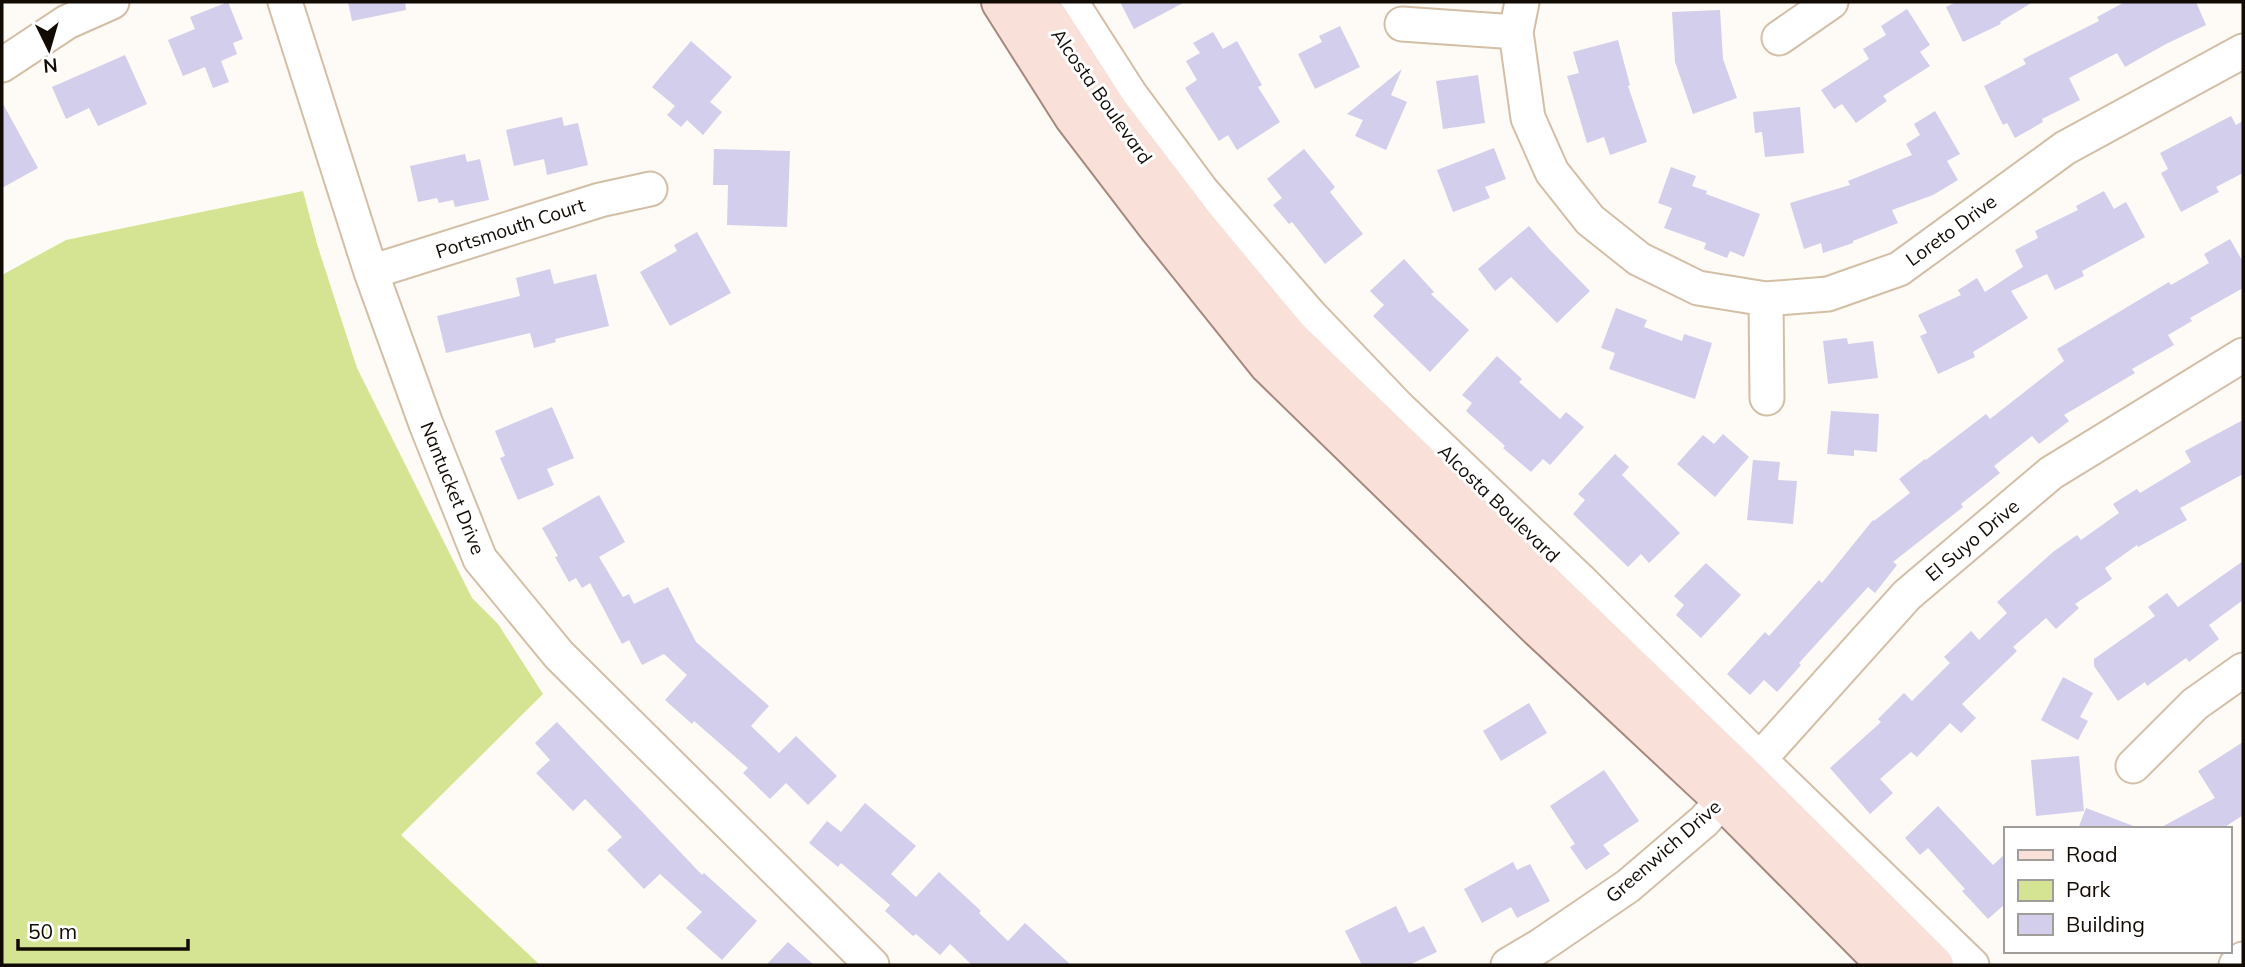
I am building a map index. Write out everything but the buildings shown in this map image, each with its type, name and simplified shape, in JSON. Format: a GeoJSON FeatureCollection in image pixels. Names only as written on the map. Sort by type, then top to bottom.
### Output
{"type":"FeatureCollection","features":[{"type":"Feature","properties":{"kind":"main road","name":"Alcosta Boulevard"},"geometry":{"type":"LineString","coordinates":[[1001,2],[1074,117],[1269,365],[1540,629],[1742,778],[1887,965]]}},
{"type":"Feature","properties":{"kind":"main road","name":"Alcosta Boulevard"},"geometry":{"type":"LineString","coordinates":[[1038,2],[1109,112],[1196,226],[1289,338],[1934,965]]}},
{"type":"Feature","properties":{"kind":"street"},"geometry":{"type":"LineString","coordinates":[[2,65],[67,22],[112,2]]}},
{"type":"Feature","properties":{"kind":"street","name":"Nantucket Drive"},"geometry":{"type":"LineString","coordinates":[[285,2],[371,272],[426,424],[480,559],[559,654],[872,965]]}},
{"type":"Feature","properties":{"kind":"street","name":"Alcosta Boulevard"},"geometry":{"type":"LineString","coordinates":[[1071,2],[1130,94],[1202,191],[1310,315],[1398,407],[1583,583],[1742,778],[1972,965]]}},
{"type":"Feature","properties":{"kind":"street"},"geometry":{"type":"LineString","coordinates":[[1779,38],[1831,2]]}},
{"type":"Feature","properties":{"kind":"street"},"geometry":{"type":"LineString","coordinates":[[1402,24],[1519,17]]}},
{"type":"Feature","properties":{"kind":"street","name":"Loreto Drive"},"geometry":{"type":"LineString","coordinates":[[1519,17],[1528,118],[1552,172],[1590,220],[1639,259],[1698,288],[1766,299],[1828,294],[1899,269],[2065,148],[2243,51]]}},
{"type":"Feature","properties":{"kind":"street","name":"Portsmouth Court"},"geometry":{"type":"LineString","coordinates":[[371,272],[600,200],[650,188]]}},
{"type":"Feature","properties":{"kind":"street"},"geometry":{"type":"LineString","coordinates":[[1766,299],[1767,398]]}},
{"type":"Feature","properties":{"kind":"street","name":"El Suyo Drive"},"geometry":{"type":"LineString","coordinates":[[1742,778],[1907,595],[2051,473],[2243,355]]}},
{"type":"Feature","properties":{"kind":"street"},"geometry":{"type":"LineString","coordinates":[[2133,766],[2195,704],[2243,670]]}},
{"type":"Feature","properties":{"kind":"street","name":"Greenwich Drive"},"geometry":{"type":"LineString","coordinates":[[1508,965],[1541,946],[1628,886],[1704,821],[1742,778]]}},
{"type":"Feature","properties":{"kind":"street"},"geometry":{"type":"LineString","coordinates":[[2236,965],[2243,959]]}},
{"type":"Feature","properties":{"kind":"green space"},"geometry":{"type":"Polygon","coordinates":[[[303,191],[357,368],[472,598],[498,624],[543,694],[401,835],[540,965],[2,965],[2,275],[66,240],[303,191]]]}}]}
